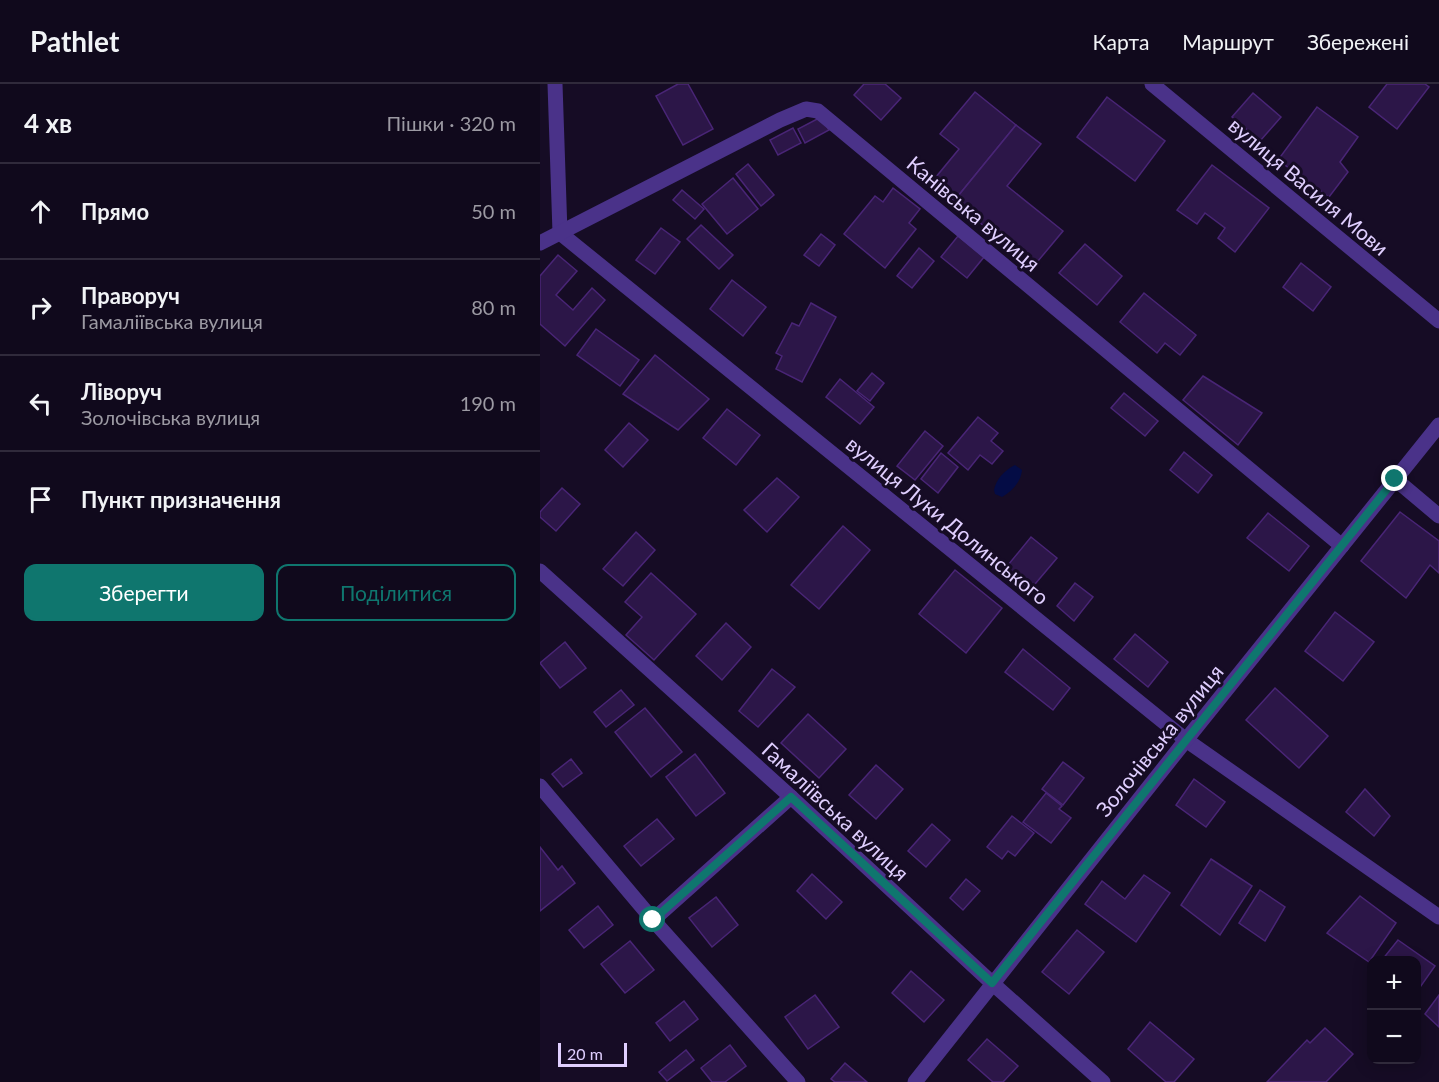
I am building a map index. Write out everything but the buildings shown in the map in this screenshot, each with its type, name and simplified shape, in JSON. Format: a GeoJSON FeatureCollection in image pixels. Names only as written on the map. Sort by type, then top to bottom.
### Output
{"type":"FeatureCollection","features":[{"type":"Feature","properties":{"kind":"street"},"geometry":{"type":"LineString","coordinates":[[555,84],[560,233]]}},
{"type":"Feature","properties":{"kind":"street","name":"вулиця Василя Мови"},"geometry":{"type":"LineString","coordinates":[[1152,84],[1439,321]]}},
{"type":"Feature","properties":{"kind":"street","name":"Канівська вулиця"},"geometry":{"type":"LineString","coordinates":[[540,243],[780,120],[806,109],[818,111],[1342,546]]}},
{"type":"Feature","properties":{"kind":"street","name":"вулиця Луки Долинського"},"geometry":{"type":"LineString","coordinates":[[560,233],[1186,740],[1439,917]]}},
{"type":"Feature","properties":{"kind":"street","name":"Золочівська вулиця"},"geometry":{"type":"LineString","coordinates":[[915,1082],[1439,425]]}},
{"type":"Feature","properties":{"kind":"street"},"geometry":{"type":"LineString","coordinates":[[1395,479],[1439,516]]}},
{"type":"Feature","properties":{"kind":"street","name":"Гамаліївська вулиця"},"geometry":{"type":"LineString","coordinates":[[540,572],[1103,1082]]}},
{"type":"Feature","properties":{"kind":"street"},"geometry":{"type":"LineString","coordinates":[[540,786],[653,920],[798,1082]]}},
{"type":"Feature","properties":{"kind":"street"},"geometry":{"type":"LineString","coordinates":[[653,920],[791,797]]}},
{"type":"Feature","properties":{"kind":"shaded area"},"geometry":{"type":"Polygon","coordinates":[[[1015,465],[1022,470],[1018,482],[1002,497],[995,494],[995,486],[999,479],[1004,472],[1015,465]]]}},
{"type":"Feature","properties":{"kind":"route"},"geometry":{"type":"LineString","coordinates":[[653,920],[791,797],[992,983],[1395,479]]}}]}
